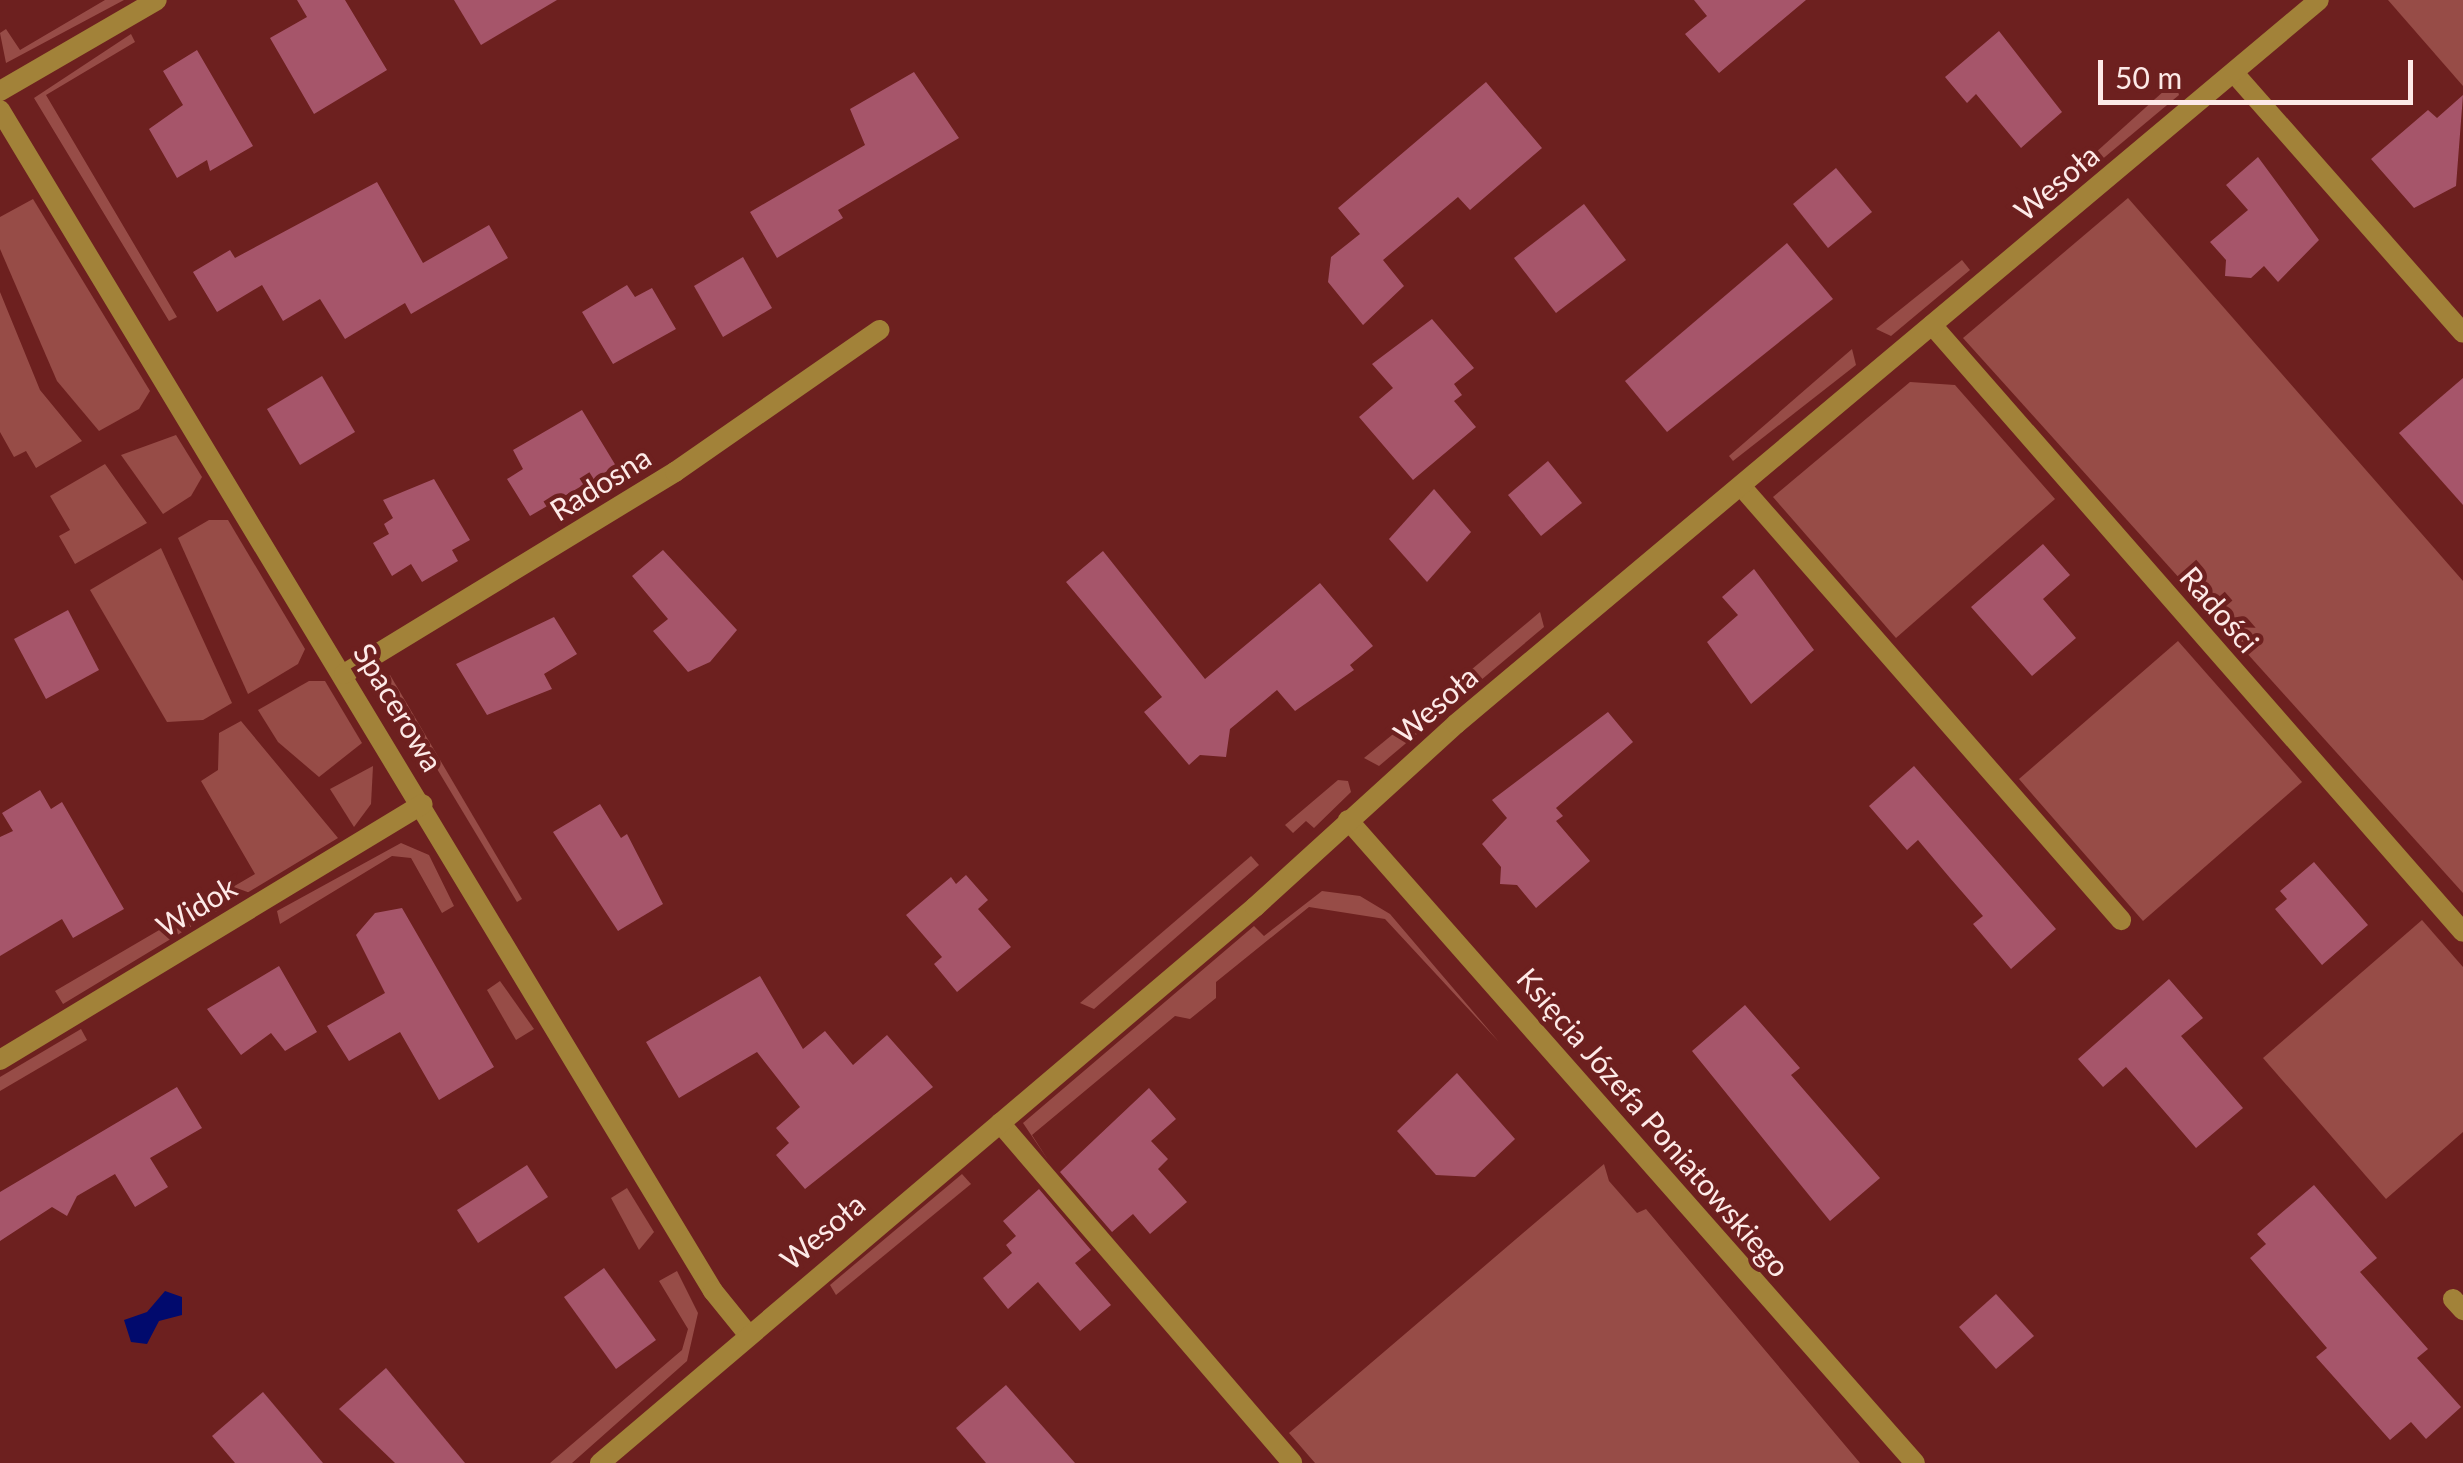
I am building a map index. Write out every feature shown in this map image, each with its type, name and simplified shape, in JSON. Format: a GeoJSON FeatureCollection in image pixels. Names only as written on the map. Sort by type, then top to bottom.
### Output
{"type":"FeatureCollection","features":[{"type":"Feature","properties":{"kind":"street"},"geometry":{"type":"LineString","coordinates":[[0,91],[157,0]]}},
{"type":"Feature","properties":{"kind":"street","name":"Wesoła"},"geometry":{"type":"LineString","coordinates":[[600,1463],[1348,820],[2319,0]]}},
{"type":"Feature","properties":{"kind":"street"},"geometry":{"type":"LineString","coordinates":[[2234,73],[2463,333]]}},
{"type":"Feature","properties":{"kind":"street","name":"Spacerowa"},"geometry":{"type":"LineString","coordinates":[[0,110],[423,804],[713,1291],[747,1333]]}},
{"type":"Feature","properties":{"kind":"street","name":"Radości"},"geometry":{"type":"LineString","coordinates":[[1932,325],[2463,932]]}},
{"type":"Feature","properties":{"kind":"street","name":"Radosna"},"geometry":{"type":"LineString","coordinates":[[344,674],[675,472],[879,330]]}},
{"type":"Feature","properties":{"kind":"street"},"geometry":{"type":"LineString","coordinates":[[1741,486],[2121,920]]}},
{"type":"Feature","properties":{"kind":"street","name":"Widok"},"geometry":{"type":"LineString","coordinates":[[0,1060],[423,804]]}},
{"type":"Feature","properties":{"kind":"street","name":"Księcia Józefa Poniatowskiego"},"geometry":{"type":"LineString","coordinates":[[1348,820],[1915,1463]]}},
{"type":"Feature","properties":{"kind":"street"},"geometry":{"type":"LineString","coordinates":[[1000,1123],[1292,1463]]}},
{"type":"Feature","properties":{"kind":"shaded area"},"geometry":{"type":"Polygon","coordinates":[[[105,0],[124,0],[6,63],[0,33],[6,29],[20,50],[105,0]]]}},
{"type":"Feature","properties":{"kind":"shaded area"},"geometry":{"type":"Polygon","coordinates":[[[2388,0],[2463,0],[2463,86],[2388,0]]]}},
{"type":"Feature","properties":{"kind":"shaded area"},"geometry":{"type":"Polygon","coordinates":[[[131,34],[135,42],[46,95],[177,317],[169,321],[34,98],[131,34]]]}},
{"type":"Feature","properties":{"kind":"shaded area"},"geometry":{"type":"Polygon","coordinates":[[[2175,81],[2179,95],[2063,192],[2054,190],[2175,81]]]}},
{"type":"Feature","properties":{"kind":"shaded area"},"geometry":{"type":"Polygon","coordinates":[[[2128,198],[2463,581],[2463,893],[1963,338],[2128,198]]]}},
{"type":"Feature","properties":{"kind":"shaded area"},"geometry":{"type":"Polygon","coordinates":[[[33,199],[150,391],[139,409],[99,431],[57,381],[0,249],[0,217],[33,199]]]}},
{"type":"Feature","properties":{"kind":"shaded area"},"geometry":{"type":"Polygon","coordinates":[[[1962,260],[1970,270],[1891,336],[1876,329],[1962,260]]]}},
{"type":"Feature","properties":{"kind":"shaded area"},"geometry":{"type":"Polygon","coordinates":[[[0,292],[40,390],[82,441],[36,468],[26,451],[14,457],[0,432],[0,292]]]}},
{"type":"Feature","properties":{"kind":"shaded area"},"geometry":{"type":"Polygon","coordinates":[[[1852,349],[1856,365],[1733,461],[1729,456],[1852,349]]]}},
{"type":"Feature","properties":{"kind":"shaded area"},"geometry":{"type":"Polygon","coordinates":[[[1910,382],[1955,385],[2055,499],[1896,638],[1773,497],[1910,382]]]}},
{"type":"Feature","properties":{"kind":"shaded area"},"geometry":{"type":"Polygon","coordinates":[[[176,435],[202,477],[191,496],[163,514],[121,455],[176,435]]]}},
{"type":"Feature","properties":{"kind":"shaded area"},"geometry":{"type":"Polygon","coordinates":[[[105,464],[147,523],[75,564],[59,536],[70,530],[50,496],[105,464]]]}},
{"type":"Feature","properties":{"kind":"shaded area"},"geometry":{"type":"Polygon","coordinates":[[[209,520],[228,520],[305,649],[298,664],[248,694],[178,538],[209,520]]]}},
{"type":"Feature","properties":{"kind":"shaded area"},"geometry":{"type":"Polygon","coordinates":[[[161,548],[232,703],[203,720],[167,722],[90,590],[161,548]]]}},
{"type":"Feature","properties":{"kind":"shaded area"},"geometry":{"type":"Polygon","coordinates":[[[1540,612],[1544,627],[1474,686],[1465,675],[1540,612]]]}},
{"type":"Feature","properties":{"kind":"shaded area"},"geometry":{"type":"Polygon","coordinates":[[[2178,641],[2302,782],[2143,921],[2019,779],[2178,641]]]}},
{"type":"Feature","properties":{"kind":"shaded area"},"geometry":{"type":"Polygon","coordinates":[[[390,675],[522,899],[517,902],[383,679],[390,675]]]}},
{"type":"Feature","properties":{"kind":"shaded area"},"geometry":{"type":"Polygon","coordinates":[[[1460,679],[1469,690],[1379,766],[1364,758],[1460,679]]]}},
{"type":"Feature","properties":{"kind":"shaded area"},"geometry":{"type":"Polygon","coordinates":[[[309,681],[325,681],[362,743],[319,777],[278,742],[258,710],[309,681]]]}},
{"type":"Feature","properties":{"kind":"shaded area"},"geometry":{"type":"Polygon","coordinates":[[[241,721],[338,838],[63,1004],[55,991],[255,874],[201,781],[218,770],[219,733],[241,721]]]}},
{"type":"Feature","properties":{"kind":"shaded area"},"geometry":{"type":"Polygon","coordinates":[[[373,766],[371,804],[354,827],[330,789],[373,766]]]}},
{"type":"Feature","properties":{"kind":"shaded area"},"geometry":{"type":"Polygon","coordinates":[[[1338,780],[1348,781],[1351,792],[1314,828],[1306,821],[1293,833],[1285,825],[1338,780]]]}},
{"type":"Feature","properties":{"kind":"shaded area"},"geometry":{"type":"Polygon","coordinates":[[[401,843],[429,855],[454,906],[442,913],[411,858],[392,856],[280,924],[277,911],[401,843]]]}},
{"type":"Feature","properties":{"kind":"shaded area"},"geometry":{"type":"Polygon","coordinates":[[[1251,856],[1259,865],[1094,1009],[1080,1003],[1251,856]]]}},
{"type":"Feature","properties":{"kind":"shaded area"},"geometry":{"type":"Polygon","coordinates":[[[1322,891],[1360,896],[1390,914],[1499,1042],[1385,919],[1309,907],[1216,982],[1216,998],[1190,1019],[1175,1016],[1032,1135],[1048,1160],[1023,1123],[1254,926],[1264,936],[1322,891]]]}},
{"type":"Feature","properties":{"kind":"shaded area"},"geometry":{"type":"Polygon","coordinates":[[[2422,920],[2463,967],[2463,1132],[2386,1199],[2263,1058],[2422,920]]]}},
{"type":"Feature","properties":{"kind":"shaded area"},"geometry":{"type":"Polygon","coordinates":[[[500,981],[534,1029],[516,1040],[487,990],[500,981]]]}},
{"type":"Feature","properties":{"kind":"shaded area"},"geometry":{"type":"Polygon","coordinates":[[[81,1029],[87,1040],[0,1091],[0,1077],[81,1029]]]}},
{"type":"Feature","properties":{"kind":"shaded area"},"geometry":{"type":"Polygon","coordinates":[[[1604,1164],[1609,1181],[1637,1213],[1646,1209],[1860,1463],[1315,1463],[1289,1433],[1604,1164]]]}},
{"type":"Feature","properties":{"kind":"shaded area"},"geometry":{"type":"Polygon","coordinates":[[[962,1174],[971,1184],[836,1295],[830,1285],[962,1174]]]}},
{"type":"Feature","properties":{"kind":"shaded area"},"geometry":{"type":"Polygon","coordinates":[[[627,1188],[654,1232],[639,1250],[611,1198],[627,1188]]]}},
{"type":"Feature","properties":{"kind":"shaded area"},"geometry":{"type":"Polygon","coordinates":[[[677,1271],[698,1313],[687,1361],[572,1463],[550,1463],[682,1350],[688,1329],[659,1281],[677,1271]]]}},
{"type":"Feature","properties":{"kind":"shaded area"},"geometry":{"type":"Polygon","coordinates":[[[165,1291],[182,1297],[182,1315],[159,1321],[147,1344],[131,1342],[124,1320],[147,1312],[165,1291]]]}},
{"type":"Feature","properties":{"kind":"building"},"geometry":{"type":"Polygon","coordinates":[[[297,0],[345,0],[387,70],[314,114],[270,38],[307,17],[297,0]]]}},
{"type":"Feature","properties":{"kind":"building"},"geometry":{"type":"Polygon","coordinates":[[[454,0],[557,0],[481,45],[454,0]]]}},
{"type":"Feature","properties":{"kind":"building"},"geometry":{"type":"Polygon","coordinates":[[[1694,0],[1806,0],[1719,73],[1685,34],[1707,16],[1694,0]]]}},
{"type":"Feature","properties":{"kind":"building"},"geometry":{"type":"Polygon","coordinates":[[[1999,31],[2062,112],[2021,148],[1976,94],[1967,103],[1945,77],[1999,31]]]}},
{"type":"Feature","properties":{"kind":"building"},"geometry":{"type":"Polygon","coordinates":[[[197,50],[253,146],[210,171],[207,160],[177,178],[149,129],[183,105],[163,71],[197,50]]]}},
{"type":"Feature","properties":{"kind":"building"},"geometry":{"type":"Polygon","coordinates":[[[914,72],[959,138],[838,210],[843,218],[777,258],[750,212],[865,145],[850,109],[914,72]]]}},
{"type":"Feature","properties":{"kind":"building"},"geometry":{"type":"Polygon","coordinates":[[[1486,82],[1542,148],[1470,210],[1458,197],[1383,260],[1404,286],[1363,325],[1328,282],[1331,257],[1360,234],[1338,208],[1486,82]]]}},
{"type":"Feature","properties":{"kind":"building"},"geometry":{"type":"Polygon","coordinates":[[[2463,95],[2456,186],[2414,208],[2371,159],[2428,110],[2437,118],[2463,95]]]}},
{"type":"Feature","properties":{"kind":"building"},"geometry":{"type":"Polygon","coordinates":[[[2258,157],[2319,240],[2278,282],[2264,266],[2251,278],[2225,276],[2226,260],[2210,242],[2248,210],[2226,185],[2258,157]]]}},
{"type":"Feature","properties":{"kind":"building"},"geometry":{"type":"Polygon","coordinates":[[[1836,168],[1872,212],[1828,248],[1793,204],[1836,168]]]}},
{"type":"Feature","properties":{"kind":"building"},"geometry":{"type":"Polygon","coordinates":[[[377,182],[423,263],[489,225],[508,258],[411,314],[405,303],[345,339],[320,299],[283,321],[262,285],[217,312],[193,272],[230,250],[235,258],[377,182]]]}},
{"type":"Feature","properties":{"kind":"building"},"geometry":{"type":"Polygon","coordinates":[[[1584,204],[1626,260],[1556,313],[1514,258],[1584,204]]]}},
{"type":"Feature","properties":{"kind":"building"},"geometry":{"type":"Polygon","coordinates":[[[1787,243],[1833,299],[1667,432],[1625,381],[1787,243]]]}},
{"type":"Feature","properties":{"kind":"building"},"geometry":{"type":"Polygon","coordinates":[[[743,257],[772,308],[723,337],[694,286],[743,257]]]}},
{"type":"Feature","properties":{"kind":"building"},"geometry":{"type":"Polygon","coordinates":[[[627,285],[635,297],[652,288],[676,329],[613,364],[582,312],[627,285]]]}},
{"type":"Feature","properties":{"kind":"building"},"geometry":{"type":"Polygon","coordinates":[[[1432,319],[1474,368],[1454,384],[1462,395],[1454,401],[1476,427],[1413,480],[1359,417],[1393,388],[1372,364],[1432,319]]]}},
{"type":"Feature","properties":{"kind":"building"},"geometry":{"type":"Polygon","coordinates":[[[322,376],[355,432],[300,465],[267,409],[322,376]]]}},
{"type":"Feature","properties":{"kind":"building"},"geometry":{"type":"Polygon","coordinates":[[[2463,378],[2463,505],[2399,433],[2463,378]]]}},
{"type":"Feature","properties":{"kind":"building"},"geometry":{"type":"Polygon","coordinates":[[[582,410],[616,466],[530,516],[507,479],[523,469],[513,450],[582,410]]]}},
{"type":"Feature","properties":{"kind":"building"},"geometry":{"type":"Polygon","coordinates":[[[1548,461],[1582,503],[1541,536],[1508,495],[1548,461]]]}},
{"type":"Feature","properties":{"kind":"building"},"geometry":{"type":"Polygon","coordinates":[[[434,479],[470,540],[452,550],[458,561],[422,582],[411,564],[392,576],[373,543],[389,534],[384,524],[393,518],[383,500],[434,479]]]}},
{"type":"Feature","properties":{"kind":"building"},"geometry":{"type":"Polygon","coordinates":[[[1434,489],[1471,532],[1427,582],[1389,539],[1434,489]]]}},
{"type":"Feature","properties":{"kind":"building"},"geometry":{"type":"Polygon","coordinates":[[[2043,544],[2070,575],[2043,599],[2076,638],[2032,676],[1971,607],[2043,544]]]}},
{"type":"Feature","properties":{"kind":"building"},"geometry":{"type":"Polygon","coordinates":[[[663,550],[737,630],[710,662],[688,672],[653,631],[668,619],[632,576],[663,550]]]}},
{"type":"Feature","properties":{"kind":"building"},"geometry":{"type":"Polygon","coordinates":[[[1103,551],[1205,679],[1320,583],[1373,646],[1350,665],[1354,670],[1295,711],[1277,690],[1230,729],[1226,757],[1200,755],[1189,765],[1144,712],[1162,697],[1066,582],[1103,551]]]}},
{"type":"Feature","properties":{"kind":"building"},"geometry":{"type":"Polygon","coordinates":[[[1754,569],[1814,650],[1751,704],[1707,642],[1738,615],[1722,597],[1754,569]]]}},
{"type":"Feature","properties":{"kind":"building"},"geometry":{"type":"Polygon","coordinates":[[[68,610],[99,670],[46,699],[14,639],[68,610]]]}},
{"type":"Feature","properties":{"kind":"building"},"geometry":{"type":"Polygon","coordinates":[[[554,617],[577,654],[544,674],[552,689],[487,715],[456,664],[554,617]]]}},
{"type":"Feature","properties":{"kind":"building"},"geometry":{"type":"Polygon","coordinates":[[[1608,712],[1633,742],[1556,808],[1563,816],[1556,821],[1590,861],[1536,908],[1517,885],[1500,884],[1501,867],[1482,844],[1507,818],[1492,800],[1608,712]]]}},
{"type":"Feature","properties":{"kind":"building"},"geometry":{"type":"Polygon","coordinates":[[[1914,766],[2056,929],[2011,969],[1973,924],[1983,916],[1918,840],[1907,850],[1869,806],[1914,766]]]}},
{"type":"Feature","properties":{"kind":"building"},"geometry":{"type":"Polygon","coordinates":[[[40,790],[51,809],[62,802],[124,909],[73,938],[62,919],[0,956],[0,837],[13,831],[2,813],[40,790]]]}},
{"type":"Feature","properties":{"kind":"building"},"geometry":{"type":"Polygon","coordinates":[[[600,804],[621,838],[627,834],[663,904],[618,931],[553,832],[600,804]]]}},
{"type":"Feature","properties":{"kind":"building"},"geometry":{"type":"Polygon","coordinates":[[[2314,862],[2368,925],[2322,965],[2275,909],[2287,899],[2280,891],[2314,862]]]}},
{"type":"Feature","properties":{"kind":"building"},"geometry":{"type":"Polygon","coordinates":[[[966,875],[988,900],[978,909],[1011,947],[957,992],[934,964],[942,957],[906,915],[951,877],[956,884],[966,875]]]}},
{"type":"Feature","properties":{"kind":"building"},"geometry":{"type":"Polygon","coordinates":[[[402,908],[494,1067],[439,1100],[400,1032],[349,1061],[327,1026],[385,993],[356,935],[375,913],[402,908]]]}},
{"type":"Feature","properties":{"kind":"building"},"geometry":{"type":"Polygon","coordinates":[[[279,966],[317,1032],[285,1051],[271,1033],[241,1055],[207,1009],[279,966]]]}},
{"type":"Feature","properties":{"kind":"building"},"geometry":{"type":"Polygon","coordinates":[[[760,976],[803,1049],[825,1031],[853,1065],[887,1035],[933,1087],[805,1189],[776,1155],[789,1143],[776,1128],[800,1107],[757,1052],[679,1098],[646,1042],[760,976]]]}},
{"type":"Feature","properties":{"kind":"building"},"geometry":{"type":"Polygon","coordinates":[[[2169,979],[2203,1018],[2181,1036],[2243,1108],[2196,1148],[2126,1067],[2103,1087],[2078,1059],[2169,979]]]}},
{"type":"Feature","properties":{"kind":"building"},"geometry":{"type":"Polygon","coordinates":[[[1745,1005],[1800,1068],[1791,1075],[1880,1178],[1830,1221],[1692,1051],[1745,1005]]]}},
{"type":"Feature","properties":{"kind":"building"},"geometry":{"type":"Polygon","coordinates":[[[1457,1073],[1515,1139],[1475,1177],[1436,1175],[1397,1131],[1457,1073]]]}},
{"type":"Feature","properties":{"kind":"building"},"geometry":{"type":"Polygon","coordinates":[[[177,1087],[202,1128],[150,1158],[168,1187],[135,1207],[115,1174],[77,1196],[67,1216],[52,1207],[0,1241],[0,1192],[177,1087]]]}},
{"type":"Feature","properties":{"kind":"building"},"geometry":{"type":"Polygon","coordinates":[[[1149,1088],[1176,1119],[1151,1141],[1168,1159],[1158,1169],[1187,1202],[1150,1234],[1133,1214],[1112,1232],[1060,1172],[1149,1088]]]}},
{"type":"Feature","properties":{"kind":"building"},"geometry":{"type":"Polygon","coordinates":[[[527,1165],[548,1197],[478,1243],[457,1210],[527,1165]]]}},
{"type":"Feature","properties":{"kind":"building"},"geometry":{"type":"Polygon","coordinates":[[[2314,1185],[2377,1258],[2360,1272],[2428,1349],[2417,1358],[2461,1407],[2426,1439],[2411,1422],[2390,1440],[2316,1357],[2327,1348],[2250,1258],[2266,1244],[2257,1234],[2314,1185]]]}},
{"type":"Feature","properties":{"kind":"building"},"geometry":{"type":"Polygon","coordinates":[[[1039,1189],[1091,1250],[1075,1263],[1111,1305],[1080,1331],[1038,1282],[1008,1309],[983,1278],[1012,1253],[1006,1245],[1016,1236],[1003,1221],[1039,1189]]]}},
{"type":"Feature","properties":{"kind":"building"},"geometry":{"type":"Polygon","coordinates":[[[604,1268],[656,1340],[616,1369],[564,1297],[604,1268]]]}},
{"type":"Feature","properties":{"kind":"building"},"geometry":{"type":"Polygon","coordinates":[[[1996,1294],[2034,1336],[1996,1369],[1959,1327],[1996,1294]]]}},
{"type":"Feature","properties":{"kind":"building"},"geometry":{"type":"Polygon","coordinates":[[[386,1368],[465,1463],[395,1463],[339,1409],[386,1368]]]}},
{"type":"Feature","properties":{"kind":"building"},"geometry":{"type":"Polygon","coordinates":[[[1006,1385],[1075,1463],[986,1463],[956,1428],[1006,1385]]]}},
{"type":"Feature","properties":{"kind":"building"},"geometry":{"type":"Polygon","coordinates":[[[263,1392],[323,1463],[235,1463],[212,1436],[263,1392]]]}}]}
